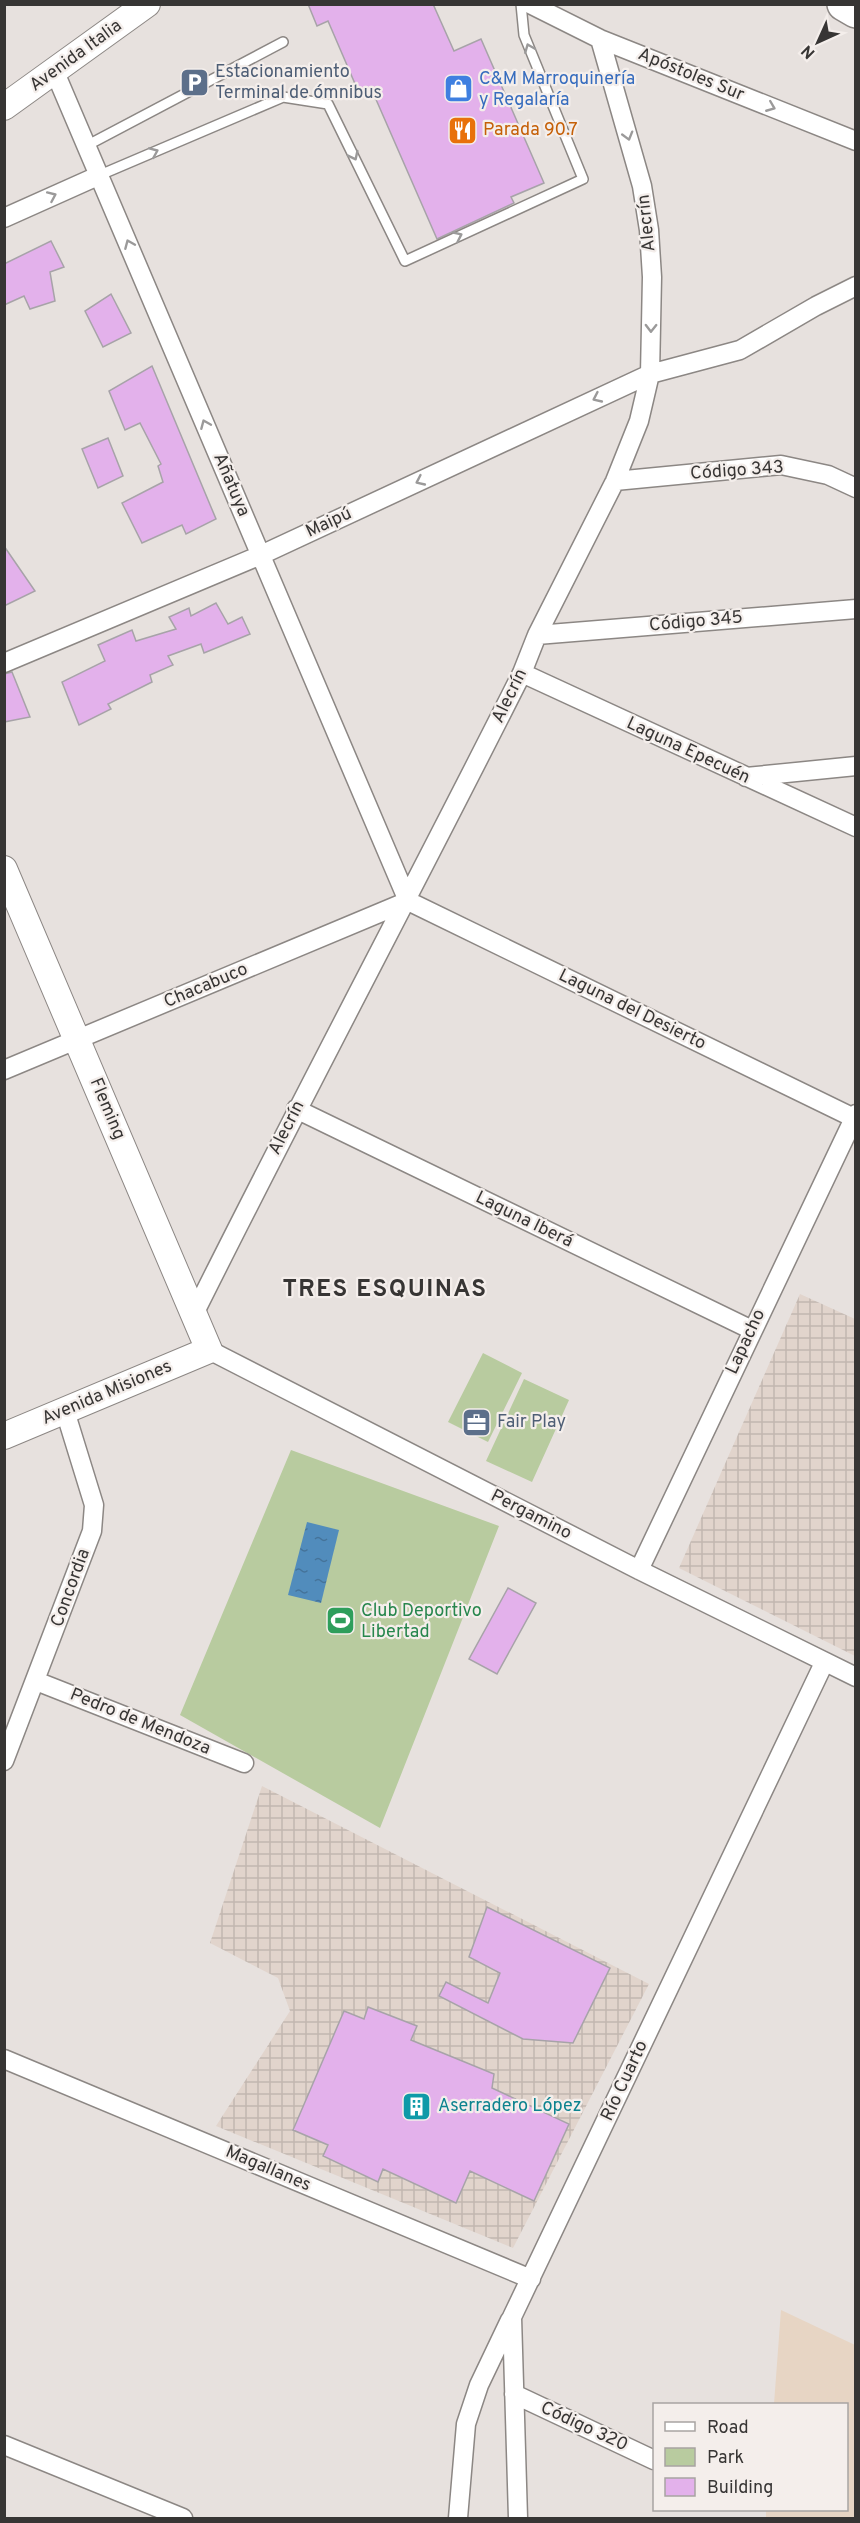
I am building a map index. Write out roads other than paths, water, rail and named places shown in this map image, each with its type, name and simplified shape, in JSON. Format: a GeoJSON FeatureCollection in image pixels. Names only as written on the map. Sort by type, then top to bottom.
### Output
{"type":"FeatureCollection","features":[{"type":"Feature","properties":{"kind":"highway"},"geometry":{"type":"LineString","coordinates":[[844,4],[855,11]]}},
{"type":"Feature","properties":{"kind":"street","name":"Avenida Italia"},"geometry":{"type":"LineString","coordinates":[[4,107],[147,4]]}},
{"type":"Feature","properties":{"kind":"street","name":"Apóstoles Sur"},"geometry":{"type":"LineString","coordinates":[[530,4],[600,39],[855,141]]}},
{"type":"Feature","properties":{"kind":"street","name":"Alecrín"},"geometry":{"type":"LineString","coordinates":[[194,1314],[296,1109],[408,901],[522,674],[537,635],[615,481],[639,420],[650,374],[652,277],[642,186],[600,39]]}},
{"type":"Feature","properties":{"kind":"street","name":"Añatuya"},"geometry":{"type":"LineString","coordinates":[[54,70],[408,901]]}},
{"type":"Feature","properties":{"kind":"street"},"geometry":{"type":"LineString","coordinates":[[4,218],[100,175]]}},
{"type":"Feature","properties":{"kind":"street","name":"Maipú"},"geometry":{"type":"LineString","coordinates":[[4,663],[261,555],[650,374],[741,350],[855,286]]}},
{"type":"Feature","properties":{"kind":"street","name":"Código 343"},"geometry":{"type":"LineString","coordinates":[[615,481],[781,465],[828,475],[855,488]]}},
{"type":"Feature","properties":{"kind":"street","name":"Código 345"},"geometry":{"type":"LineString","coordinates":[[537,635],[855,609]]}},
{"type":"Feature","properties":{"kind":"street","name":"Laguna Epecuén"},"geometry":{"type":"LineString","coordinates":[[522,674],[855,827]]}},
{"type":"Feature","properties":{"kind":"street"},"geometry":{"type":"LineString","coordinates":[[744,777],[855,766]]}},
{"type":"Feature","properties":{"kind":"street","name":"Fleming"},"geometry":{"type":"LineString","coordinates":[[4,868],[209,1350]]}},
{"type":"Feature","properties":{"kind":"street","name":"Chacabuco"},"geometry":{"type":"LineString","coordinates":[[4,1070],[408,901]]}},
{"type":"Feature","properties":{"kind":"street","name":"Laguna del Desierto"},"geometry":{"type":"LineString","coordinates":[[408,901],[855,1117]]}},
{"type":"Feature","properties":{"kind":"street","name":"Laguna Iberá"},"geometry":{"type":"LineString","coordinates":[[296,1109],[752,1330]]}},
{"type":"Feature","properties":{"kind":"street","name":"Lapacho"},"geometry":{"type":"LineString","coordinates":[[639,1570],[855,1117]]}},
{"type":"Feature","properties":{"kind":"street","name":"Avenida Misiones"},"geometry":{"type":"LineString","coordinates":[[4,1436],[209,1350]]}},
{"type":"Feature","properties":{"kind":"street","name":"Pergamino"},"geometry":{"type":"LineString","coordinates":[[209,1350],[639,1570],[855,1677]]}},
{"type":"Feature","properties":{"kind":"street","name":"Concordia"},"geometry":{"type":"LineString","coordinates":[[4,1761],[92,1531],[94,1505],[65,1411]]}},
{"type":"Feature","properties":{"kind":"street","name":"Río Cuarto"},"geometry":{"type":"LineString","coordinates":[[518,2518],[512,2318],[824,1663]]}},
{"type":"Feature","properties":{"kind":"street","name":"Pedro de Mendoza"},"geometry":{"type":"LineString","coordinates":[[36,1680],[244,1763]]}},
{"type":"Feature","properties":{"kind":"street","name":"Magallanes"},"geometry":{"type":"LineString","coordinates":[[4,2059],[531,2279]]}},
{"type":"Feature","properties":{"kind":"street"},"geometry":{"type":"LineString","coordinates":[[458,2518],[466,2424],[479,2385],[512,2318]]}},
{"type":"Feature","properties":{"kind":"street","name":"Código 320"},"geometry":{"type":"LineString","coordinates":[[514,2394],[653,2460]]}},
{"type":"Feature","properties":{"kind":"street"},"geometry":{"type":"LineString","coordinates":[[4,2445],[183,2518]]}},
{"type":"Feature","properties":{"kind":"lane"},"geometry":{"type":"LineString","coordinates":[[100,175],[283,97],[328,104],[405,261],[583,179],[524,36],[521,4]]}},
{"type":"Feature","properties":{"kind":"lane"},"geometry":{"type":"LineString","coordinates":[[86,146],[283,42]]}},
{"type":"Feature","properties":{"kind":"water"},"geometry":{"type":"Polygon","coordinates":[[[307,1522],[339,1530],[321,1603],[288,1595],[307,1522]]]}},
{"type":"Feature","properties":{"kind":"place","name":"Estacionamiento Terminal de ómnibus"},"geometry":{"type":"Point","coordinates":[194,82]}},
{"type":"Feature","properties":{"kind":"place","name":"C&M Marroquinería y Regalaría"},"geometry":{"type":"Point","coordinates":[458,89]}},
{"type":"Feature","properties":{"kind":"place","name":"Parada 90.7"},"geometry":{"type":"Point","coordinates":[462,130]}},
{"type":"Feature","properties":{"kind":"place","name":"Fair Play"},"geometry":{"type":"Point","coordinates":[476,1422]}},
{"type":"Feature","properties":{"kind":"place","name":"Club Deportivo Libertad"},"geometry":{"type":"Point","coordinates":[340,1621]}},
{"type":"Feature","properties":{"kind":"place","name":"Aserradero López"},"geometry":{"type":"Point","coordinates":[417,2106]}},
{"type":"Feature","properties":{"kind":"district","name":"TRES ESQUINAS"},"geometry":{"type":"Point","coordinates":[385,1290]}}]}
